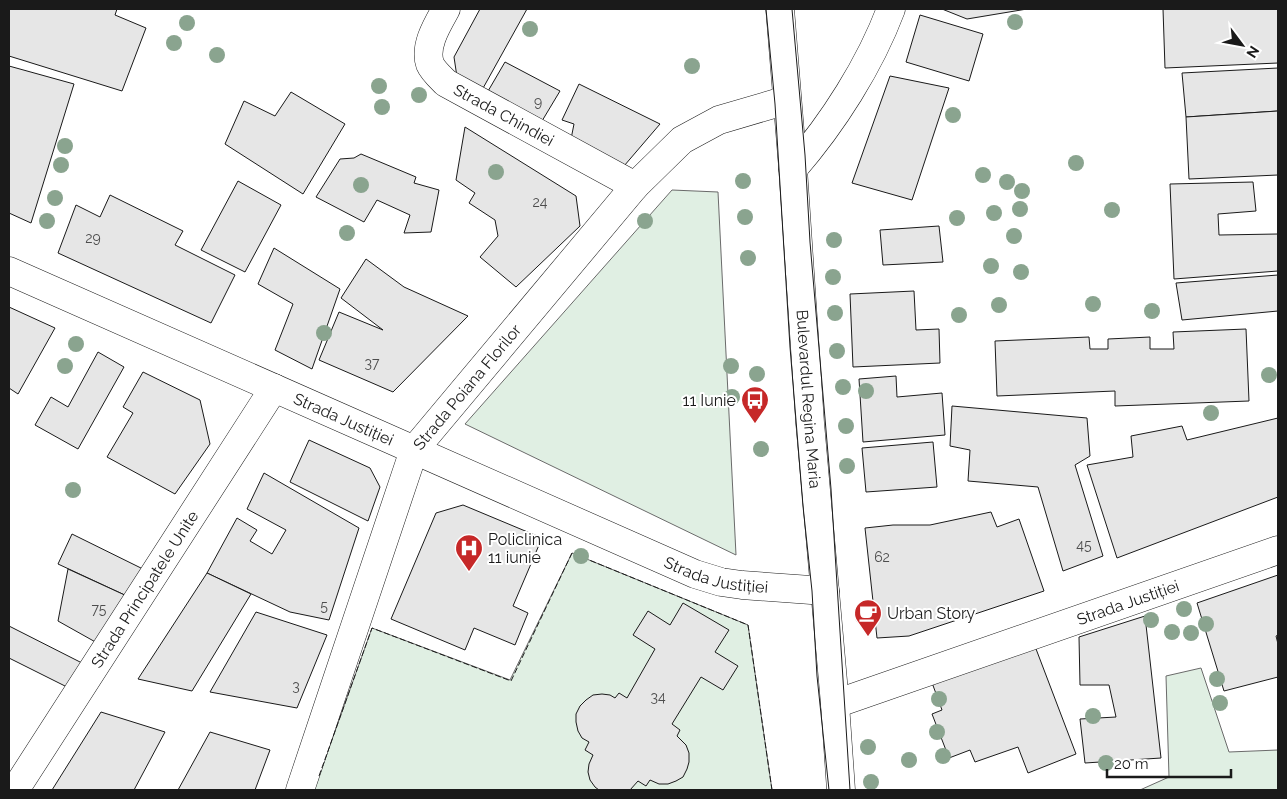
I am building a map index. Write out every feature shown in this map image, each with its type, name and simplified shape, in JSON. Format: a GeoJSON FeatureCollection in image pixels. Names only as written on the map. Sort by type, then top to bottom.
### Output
{"type":"FeatureCollection","features":[{"type":"Feature","properties":{"kind":"street","name":"Strada Chindiei"},"geometry":{"type":"LineString","coordinates":[[446,9],[428,47],[431,66],[446,83],[635,186]]}},
{"type":"Feature","properties":{"kind":"street","name":"Bulevardul Regina Maria"},"geometry":{"type":"LineString","coordinates":[[780,9],[810,414],[841,790]]}},
{"type":"Feature","properties":{"kind":"street"},"geometry":{"type":"LineString","coordinates":[[793,169],[831,122],[886,23],[891,9]]}},
{"type":"Feature","properties":{"kind":"street","name":"Strada Poiana Florilor"},"geometry":{"type":"LineString","coordinates":[[300,790],[414,450],[635,186],[682,140],[719,120],[788,100]]}},
{"type":"Feature","properties":{"kind":"street","name":"Strada Justiției"},"geometry":{"type":"LineString","coordinates":[[9,271],[695,574],[721,582],[742,585],[825,591]]}},
{"type":"Feature","properties":{"kind":"street","name":"Strada Principatele Unite"},"geometry":{"type":"LineString","coordinates":[[15,790],[274,388]]}},
{"type":"Feature","properties":{"kind":"street","name":"Strada Justiției"},"geometry":{"type":"LineString","coordinates":[[835,704],[1278,550]]}},
{"type":"Feature","properties":{"kind":"green space"},"geometry":{"type":"Polygon","coordinates":[[[672,190],[718,192],[736,555],[465,424],[672,190]]]}},
{"type":"Feature","properties":{"kind":"green space"},"geometry":{"type":"Polygon","coordinates":[[[572,553],[748,625],[772,790],[314,790],[372,628],[510,680],[572,553]]]}},
{"type":"Feature","properties":{"kind":"green space"},"geometry":{"type":"Polygon","coordinates":[[[1201,668],[1229,752],[1278,750],[1278,790],[1140,790],[1169,777],[1166,676],[1201,668]]]}},
{"type":"Feature","properties":{"kind":"building"},"geometry":{"type":"Polygon","coordinates":[[[9,9],[117,9],[115,15],[146,28],[122,91],[9,56],[9,9]]]}},
{"type":"Feature","properties":{"kind":"building"},"geometry":{"type":"Polygon","coordinates":[[[480,9],[527,9],[482,90],[457,77],[454,57],[480,9]]]}},
{"type":"Feature","properties":{"kind":"building"},"geometry":{"type":"Polygon","coordinates":[[[942,9],[1027,9],[967,19],[942,9]]]}},
{"type":"Feature","properties":{"kind":"building"},"geometry":{"type":"Polygon","coordinates":[[[1163,9],[1278,9],[1278,63],[1165,68],[1163,9]]]}},
{"type":"Feature","properties":{"kind":"building"},"geometry":{"type":"Polygon","coordinates":[[[920,15],[983,34],[969,81],[906,62],[920,15]]]}},
{"type":"Feature","properties":{"kind":"building"},"geometry":{"type":"Polygon","coordinates":[[[505,62],[560,91],[539,126],[484,98],[505,62]]]}},
{"type":"Feature","properties":{"kind":"building"},"geometry":{"type":"Polygon","coordinates":[[[9,66],[74,84],[31,223],[9,213],[9,66]]]}},
{"type":"Feature","properties":{"kind":"building"},"geometry":{"type":"Polygon","coordinates":[[[1278,68],[1278,111],[1186,117],[1182,73],[1278,68]]]}},
{"type":"Feature","properties":{"kind":"building"},"geometry":{"type":"Polygon","coordinates":[[[890,76],[949,88],[912,200],[852,183],[890,76]]]}},
{"type":"Feature","properties":{"kind":"building"},"geometry":{"type":"Polygon","coordinates":[[[579,84],[660,124],[624,166],[571,139],[574,124],[562,120],[579,84]]]}},
{"type":"Feature","properties":{"kind":"building"},"geometry":{"type":"Polygon","coordinates":[[[291,92],[345,124],[303,194],[225,144],[244,101],[275,116],[291,92]]]}},
{"type":"Feature","properties":{"kind":"building"},"geometry":{"type":"Polygon","coordinates":[[[1278,111],[1278,175],[1189,179],[1186,117],[1278,111]]]}},
{"type":"Feature","properties":{"kind":"building"},"geometry":{"type":"Polygon","coordinates":[[[465,127],[576,196],[580,226],[516,287],[480,257],[498,236],[495,220],[469,203],[475,193],[456,180],[465,127]]]}},
{"type":"Feature","properties":{"kind":"building"},"geometry":{"type":"Polygon","coordinates":[[[361,154],[416,177],[414,183],[439,190],[431,232],[404,233],[410,215],[377,200],[364,222],[316,197],[340,159],[354,158],[361,154]]]}},
{"type":"Feature","properties":{"kind":"building"},"geometry":{"type":"Polygon","coordinates":[[[238,181],[281,205],[245,272],[201,250],[238,181]]]}},
{"type":"Feature","properties":{"kind":"building"},"geometry":{"type":"Polygon","coordinates":[[[1253,182],[1256,211],[1218,214],[1219,235],[1278,234],[1278,271],[1174,279],[1170,184],[1253,182]]]}},
{"type":"Feature","properties":{"kind":"building"},"geometry":{"type":"Polygon","coordinates":[[[110,195],[183,231],[175,245],[235,275],[211,323],[58,253],[76,205],[100,217],[110,195]]]}},
{"type":"Feature","properties":{"kind":"building"},"geometry":{"type":"Polygon","coordinates":[[[939,226],[943,262],[883,265],[880,230],[939,226]]]}},
{"type":"Feature","properties":{"kind":"building"},"geometry":{"type":"Polygon","coordinates":[[[274,248],[340,289],[312,369],[275,350],[293,304],[258,284],[274,248]]]}},
{"type":"Feature","properties":{"kind":"building"},"geometry":{"type":"Polygon","coordinates":[[[366,259],[404,287],[468,316],[393,392],[319,360],[339,312],[383,330],[341,298],[366,259]]]}},
{"type":"Feature","properties":{"kind":"building"},"geometry":{"type":"Polygon","coordinates":[[[1278,275],[1278,311],[1182,320],[1176,283],[1278,275]]]}},
{"type":"Feature","properties":{"kind":"building"},"geometry":{"type":"Polygon","coordinates":[[[914,291],[916,330],[939,329],[940,363],[853,367],[850,294],[914,291]]]}},
{"type":"Feature","properties":{"kind":"building"},"geometry":{"type":"Polygon","coordinates":[[[9,307],[55,328],[18,394],[9,388],[9,307]]]}},
{"type":"Feature","properties":{"kind":"building"},"geometry":{"type":"Polygon","coordinates":[[[1246,329],[1249,401],[1115,406],[1115,391],[997,396],[995,341],[1089,337],[1090,349],[1108,349],[1108,339],[1150,337],[1150,349],[1174,349],[1173,332],[1246,329]]]}},
{"type":"Feature","properties":{"kind":"building"},"geometry":{"type":"Polygon","coordinates":[[[98,352],[124,367],[78,449],[35,425],[51,397],[68,407],[98,352]]]}},
{"type":"Feature","properties":{"kind":"building"},"geometry":{"type":"Polygon","coordinates":[[[143,372],[200,400],[210,444],[175,494],[107,457],[133,413],[123,407],[143,372]]]}},
{"type":"Feature","properties":{"kind":"building"},"geometry":{"type":"Polygon","coordinates":[[[896,376],[897,397],[942,393],[945,435],[863,442],[859,379],[896,376]]]}},
{"type":"Feature","properties":{"kind":"building"},"geometry":{"type":"Polygon","coordinates":[[[952,406],[1087,418],[1090,456],[1075,465],[1103,556],[1063,571],[1038,487],[968,481],[970,450],[950,446],[952,406]]]}},
{"type":"Feature","properties":{"kind":"building"},"geometry":{"type":"Polygon","coordinates":[[[1278,418],[1278,497],[1117,558],[1087,465],[1133,457],[1131,436],[1182,426],[1187,440],[1278,418]]]}},
{"type":"Feature","properties":{"kind":"building"},"geometry":{"type":"Polygon","coordinates":[[[309,440],[370,468],[380,487],[368,521],[290,482],[309,440]]]}},
{"type":"Feature","properties":{"kind":"building"},"geometry":{"type":"Polygon","coordinates":[[[933,442],[937,487],[866,492],[862,448],[933,442]]]}},
{"type":"Feature","properties":{"kind":"building"},"geometry":{"type":"Polygon","coordinates":[[[264,473],[359,528],[329,620],[290,612],[207,573],[237,518],[257,530],[250,541],[272,554],[286,530],[247,509],[264,473]]]}},
{"type":"Feature","properties":{"kind":"building","name":"Policlinica 11 iunie"},"geometry":{"type":"Polygon","coordinates":[[[463,505],[542,538],[513,606],[528,613],[515,645],[474,628],[465,650],[391,619],[436,513],[463,505]]]}},
{"type":"Feature","properties":{"kind":"building"},"geometry":{"type":"Polygon","coordinates":[[[991,512],[997,527],[1019,519],[1044,591],[909,636],[877,638],[865,528],[893,525],[930,525],[991,512]]]}},
{"type":"Feature","properties":{"kind":"building"},"geometry":{"type":"Polygon","coordinates":[[[72,534],[147,571],[129,597],[58,564],[72,534]]]}},
{"type":"Feature","properties":{"kind":"building"},"geometry":{"type":"Polygon","coordinates":[[[68,569],[129,597],[99,644],[58,621],[68,569]]]}},
{"type":"Feature","properties":{"kind":"building"},"geometry":{"type":"Polygon","coordinates":[[[207,573],[251,594],[192,691],[138,679],[207,573]]]}},
{"type":"Feature","properties":{"kind":"building"},"geometry":{"type":"Polygon","coordinates":[[[1278,575],[1278,635],[1276,636],[1278,644],[1278,677],[1224,691],[1197,603],[1278,575]]]}},
{"type":"Feature","properties":{"kind":"building"},"geometry":{"type":"Polygon","coordinates":[[[683,603],[729,630],[715,652],[738,666],[723,690],[701,677],[672,724],[680,730],[677,736],[686,745],[689,753],[689,762],[683,777],[668,784],[659,784],[650,780],[646,786],[638,781],[630,790],[599,790],[590,780],[588,772],[593,755],[585,750],[589,742],[582,738],[578,731],[576,714],[580,706],[593,695],[610,695],[615,698],[619,693],[627,698],[655,649],[633,635],[648,611],[670,625],[683,603]]]}},
{"type":"Feature","properties":{"kind":"building"},"geometry":{"type":"Polygon","coordinates":[[[256,612],[327,635],[297,708],[210,692],[256,612]]]}},
{"type":"Feature","properties":{"kind":"building"},"geometry":{"type":"Polygon","coordinates":[[[1145,616],[1161,758],[1085,763],[1080,719],[1116,717],[1109,685],[1080,685],[1079,637],[1145,616]]]}},
{"type":"Feature","properties":{"kind":"building"},"geometry":{"type":"Polygon","coordinates":[[[9,626],[82,663],[69,688],[9,658],[9,626]]]}},
{"type":"Feature","properties":{"kind":"building"},"geometry":{"type":"Polygon","coordinates":[[[1033,641],[1076,754],[1028,773],[1018,747],[975,762],[970,750],[949,758],[932,714],[942,710],[931,680],[1033,641]]]}},
{"type":"Feature","properties":{"kind":"building"},"geometry":{"type":"Polygon","coordinates":[[[101,712],[165,732],[134,790],[52,790],[101,712]]]}},
{"type":"Feature","properties":{"kind":"building"},"geometry":{"type":"Polygon","coordinates":[[[210,732],[270,750],[255,790],[178,790],[210,732]]]}},
{"type":"Feature","properties":{"kind":"tram line"},"geometry":{"type":"LineString","coordinates":[[766,9],[775,104],[790,347],[812,591],[817,676],[829,790]]}},
{"type":"Feature","properties":{"kind":"tram line"},"geometry":{"type":"LineString","coordinates":[[792,9],[831,489],[850,790]]}},
{"type":"Feature","properties":{"kind":"fence"},"geometry":{"type":"LineString","coordinates":[[319,776],[372,628],[511,681],[572,553],[748,625],[772,790]]}},
{"type":"Feature","properties":{"kind":"place","name":"11 Iunie"},"geometry":{"type":"Point","coordinates":[755,424]}},
{"type":"Feature","properties":{"kind":"place","name":"Policlinica 11 iunie"},"geometry":{"type":"Point","coordinates":[469,572]}},
{"type":"Feature","properties":{"kind":"place","name":"Urban Story"},"geometry":{"type":"Point","coordinates":[868,637]}}]}
